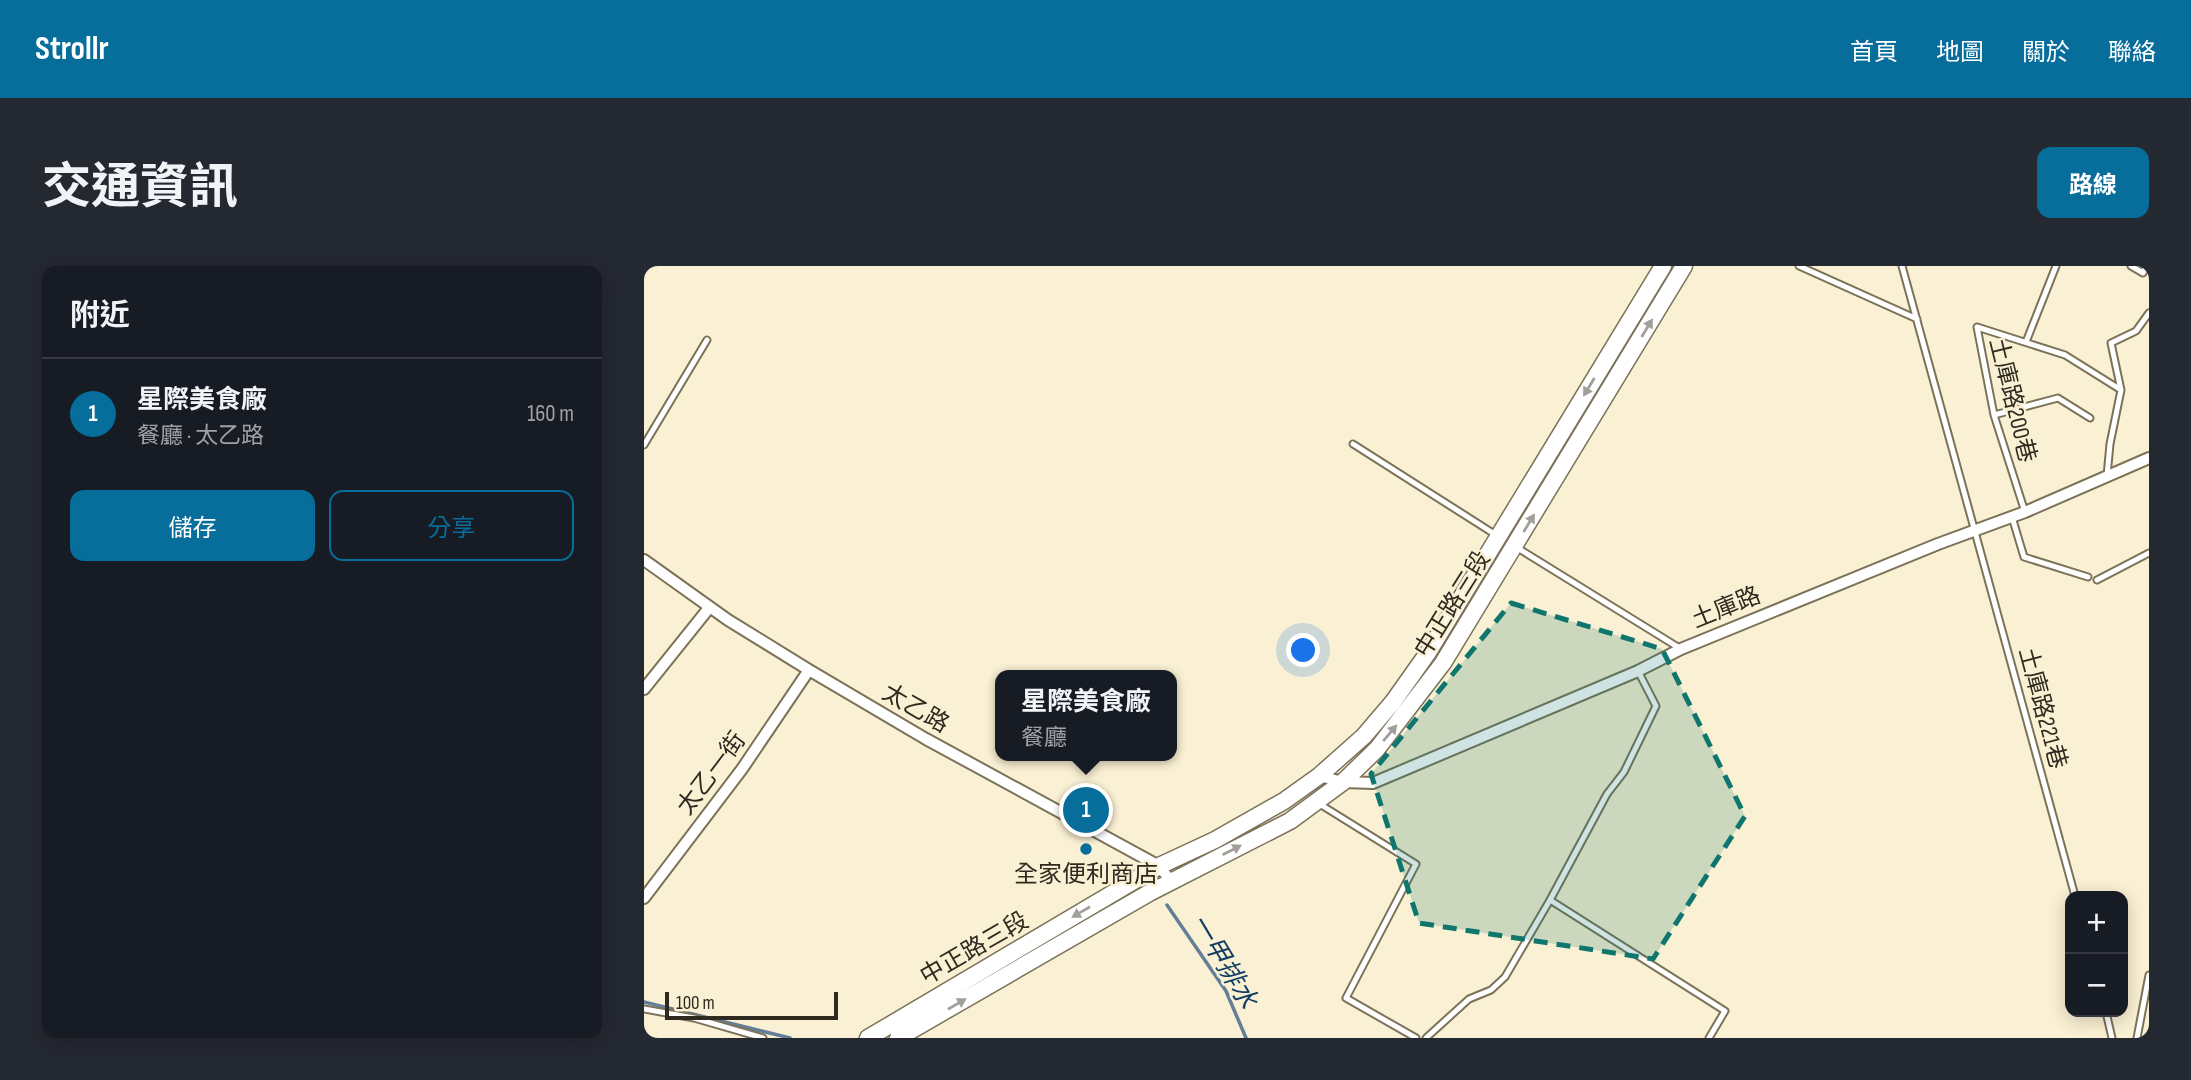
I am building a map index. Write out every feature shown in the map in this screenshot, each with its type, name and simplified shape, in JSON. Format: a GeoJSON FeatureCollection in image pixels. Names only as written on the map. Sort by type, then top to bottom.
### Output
{"type":"FeatureCollection","features":[{"type":"Feature","properties":{"kind":"main road","name":"中正路三段"},"geometry":{"type":"LineString","coordinates":[[868,1038],[1159,866],[1272,808],[1319,776],[1364,736],[1393,702],[1427,654],[1663,266]]}},
{"type":"Feature","properties":{"kind":"main road","name":"中正路三段"},"geometry":{"type":"LineString","coordinates":[[898,1038],[1149,893],[1290,821],[1343,782],[1377,750],[1443,663],[1684,266]]}},
{"type":"Feature","properties":{"kind":"street","name":"土庫路"},"geometry":{"type":"LineString","coordinates":[[1319,776],[1343,782],[1373,783],[1638,671],[1681,649],[2025,512],[2107,475],[2148,461]]}},
{"type":"Feature","properties":{"kind":"street","name":"太乙路"},"geometry":{"type":"LineString","coordinates":[[644,561],[709,608],[809,670],[926,739],[1159,866],[1171,881]]}},
{"type":"Feature","properties":{"kind":"street"},"geometry":{"type":"LineString","coordinates":[[644,689],[709,608]]}},
{"type":"Feature","properties":{"kind":"street","name":"太乙一街"},"geometry":{"type":"LineString","coordinates":[[644,898],[743,769],[809,670]]}},
{"type":"Feature","properties":{"kind":"lane"},"geometry":{"type":"LineString","coordinates":[[1799,266],[1917,319]]}},
{"type":"Feature","properties":{"kind":"lane"},"geometry":{"type":"LineString","coordinates":[[1902,266],[1976,530]]}},
{"type":"Feature","properties":{"kind":"lane"},"geometry":{"type":"LineString","coordinates":[[2026,342],[2056,266]]}},
{"type":"Feature","properties":{"kind":"lane"},"geometry":{"type":"LineString","coordinates":[[2130,266],[2143,273],[2146,266]]}},
{"type":"Feature","properties":{"kind":"lane"},"geometry":{"type":"LineString","coordinates":[[2107,475],[2121,390],[2111,343],[2136,331],[2149,313]]}},
{"type":"Feature","properties":{"kind":"lane","name":"土庫路200巷"},"geometry":{"type":"LineString","coordinates":[[2025,512],[1994,415],[1977,327],[2065,355],[2121,390]]}},
{"type":"Feature","properties":{"kind":"lane"},"geometry":{"type":"LineString","coordinates":[[644,445],[706,340]]}},
{"type":"Feature","properties":{"kind":"lane"},"geometry":{"type":"LineString","coordinates":[[1994,415],[2058,398],[2090,418]]}},
{"type":"Feature","properties":{"kind":"lane"},"geometry":{"type":"LineString","coordinates":[[1353,444],[1681,649]]}},
{"type":"Feature","properties":{"kind":"lane"},"geometry":{"type":"LineString","coordinates":[[2012,517],[2024,557],[2088,577]]}},
{"type":"Feature","properties":{"kind":"lane","name":"土庫路221巷"},"geometry":{"type":"LineString","coordinates":[[1976,530],[2075,891]]}},
{"type":"Feature","properties":{"kind":"lane"},"geometry":{"type":"LineString","coordinates":[[2097,580],[2149,553]]}},
{"type":"Feature","properties":{"kind":"lane"},"geometry":{"type":"LineString","coordinates":[[1426,1038],[1469,999],[1491,990],[1505,977],[1607,794],[1624,772],[1656,706],[1638,671]]}},
{"type":"Feature","properties":{"kind":"lane"},"geometry":{"type":"LineString","coordinates":[[1317,802],[1416,864],[1346,998],[1416,1038]]}},
{"type":"Feature","properties":{"kind":"lane"},"geometry":{"type":"LineString","coordinates":[[1550,900],[1725,1011],[1709,1038]]}},
{"type":"Feature","properties":{"kind":"lane"},"geometry":{"type":"LineString","coordinates":[[2137,1038],[2149,975]]}},
{"type":"Feature","properties":{"kind":"lane"},"geometry":{"type":"LineString","coordinates":[[644,1009],[694,1018],[763,1038]]}},
{"type":"Feature","properties":{"kind":"lane"},"geometry":{"type":"LineString","coordinates":[[2107,1017],[2112,1038]]}},
{"type":"Feature","properties":{"kind":"highlighted area"},"geometry":{"type":"Polygon","coordinates":[[[1511,603],[1662,649],[1745,816],[1653,959],[1419,923],[1371,774],[1511,603]]]}},
{"type":"Feature","properties":{"kind":"waterway","name":"一甲排水"},"geometry":{"type":"LineString","coordinates":[[1167,905],[1226,991],[1246,1038]]}},
{"type":"Feature","properties":{"kind":"waterway","name":"一甲排水"},"geometry":{"type":"LineString","coordinates":[[644,1002],[790,1038]]}},
{"type":"Feature","properties":{"kind":"place","name":"星際美食廠"},"geometry":{"type":"Point","coordinates":[1086,810]}},
{"type":"Feature","properties":{"kind":"place","name":"全家便利商店"},"geometry":{"type":"Point","coordinates":[1086,849]}}]}
